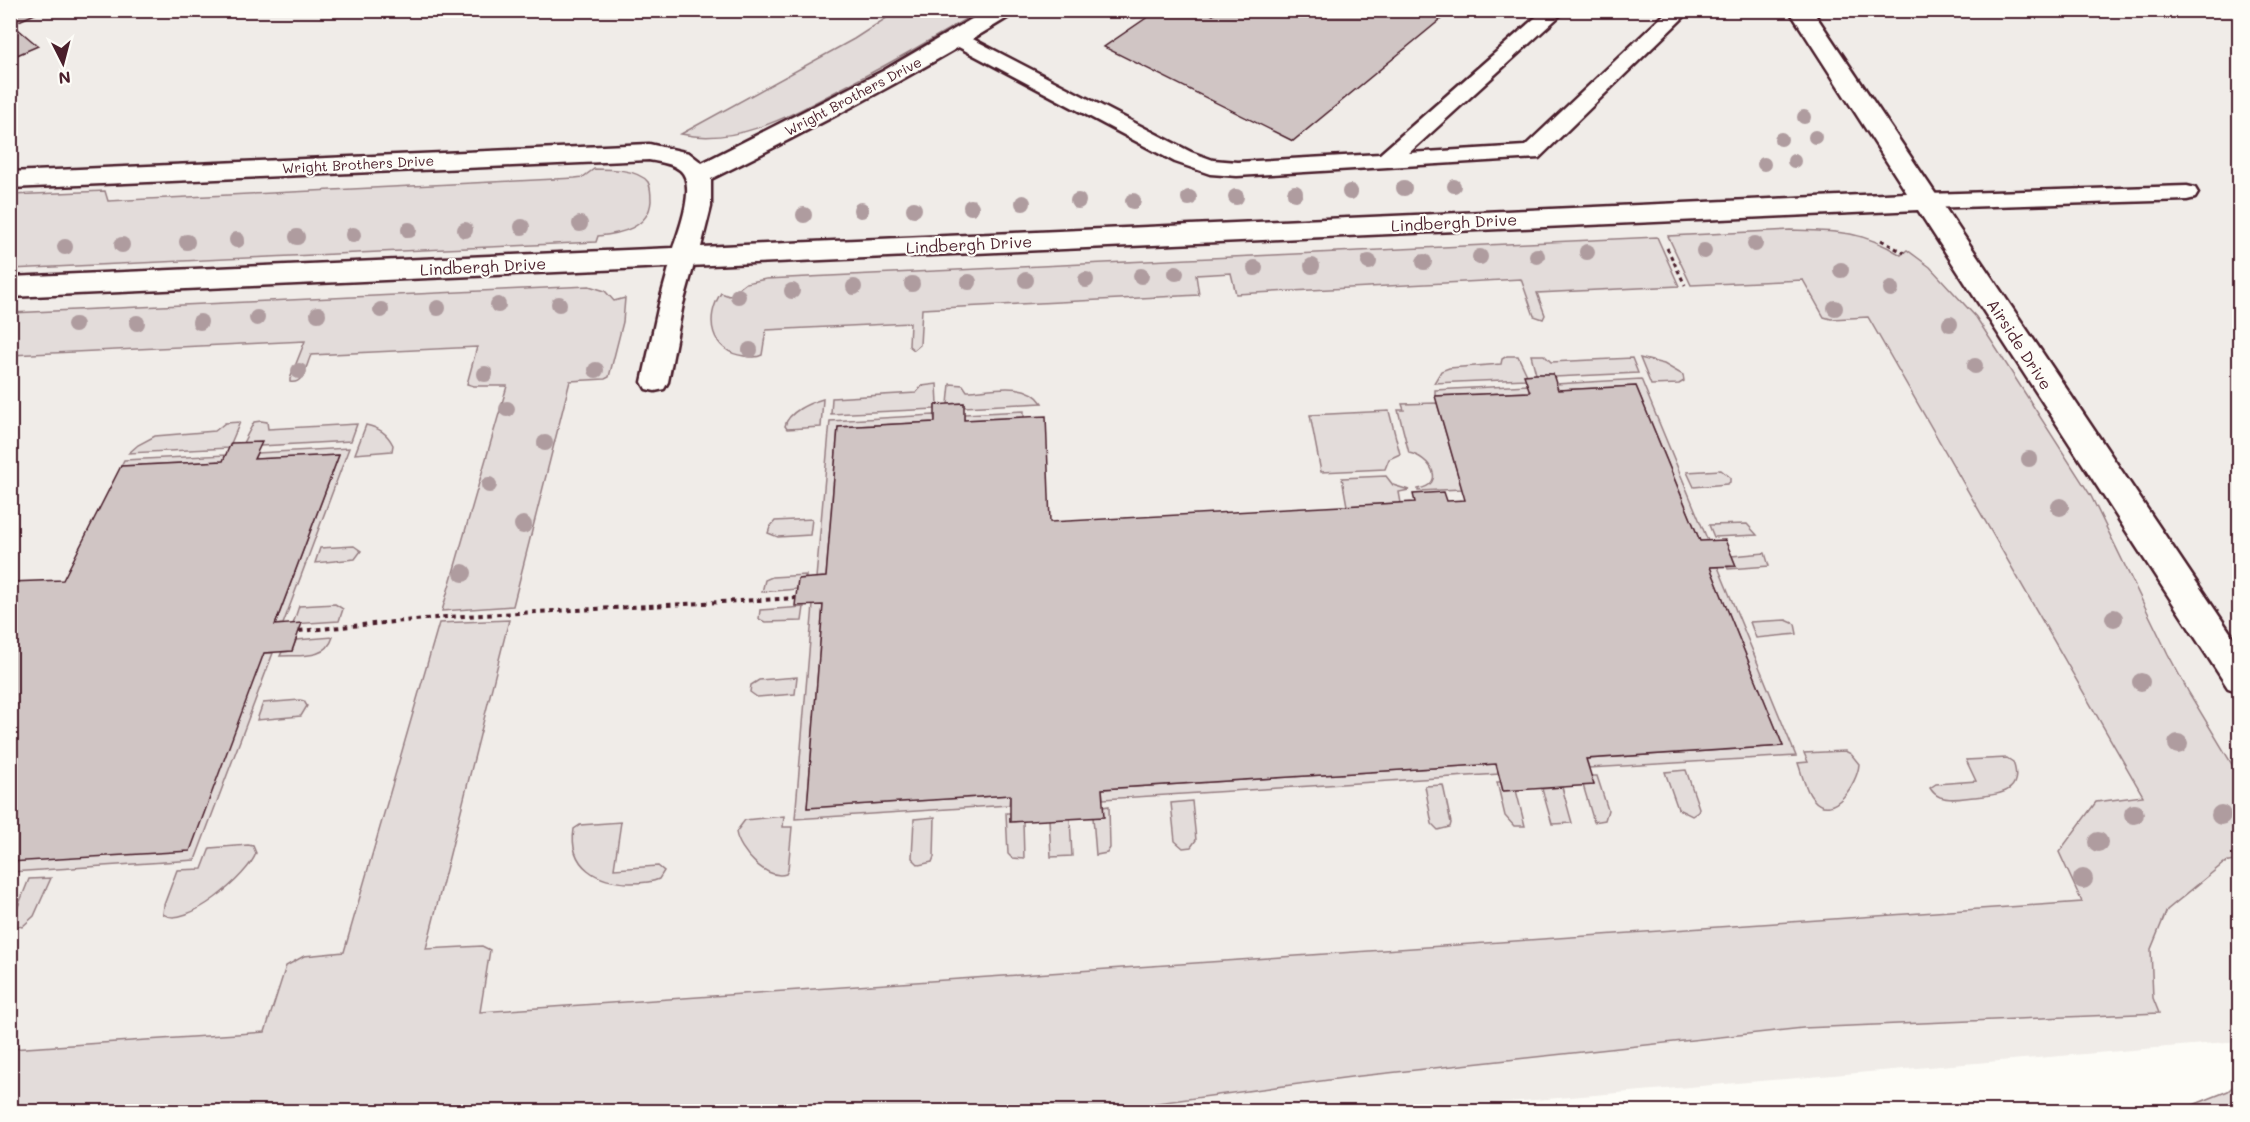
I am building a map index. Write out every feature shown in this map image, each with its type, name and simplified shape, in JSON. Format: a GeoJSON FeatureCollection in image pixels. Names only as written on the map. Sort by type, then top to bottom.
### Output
{"type":"FeatureCollection","features":[{"type":"Feature","properties":{"kind":"street","name":"Wright Brothers Drive"},"geometry":{"type":"LineString","coordinates":[[10,180],[649,152],[677,158],[690,164],[698,175],[803,123],[958,39],[1004,10]]}},
{"type":"Feature","properties":{"kind":"street","name":"Airside Drive"},"geometry":{"type":"LineString","coordinates":[[1800,10],[2240,677]]}},
{"type":"Feature","properties":{"kind":"street"},"geometry":{"type":"LineString","coordinates":[[684,257],[700,194],[698,175]]}},
{"type":"Feature","properties":{"kind":"street","name":"Lindbergh Drive"},"geometry":{"type":"LineString","coordinates":[[10,287],[1927,201]]}},
{"type":"Feature","properties":{"kind":"lane"},"geometry":{"type":"LineString","coordinates":[[1386,161],[1556,10]]}},
{"type":"Feature","properties":{"kind":"lane"},"geometry":{"type":"LineString","coordinates":[[958,39],[1184,156],[1210,167],[1237,169],[1532,153],[1681,10]]}},
{"type":"Feature","properties":{"kind":"lane"},"geometry":{"type":"LineString","coordinates":[[1927,201],[2187,193]]}},
{"type":"Feature","properties":{"kind":"lane"},"geometry":{"type":"LineString","coordinates":[[655,382],[671,304],[684,257]]}},
{"type":"Feature","properties":{"kind":"path"},"geometry":{"type":"LineString","coordinates":[[1669,254],[1685,285]]}},
{"type":"Feature","properties":{"kind":"path"},"geometry":{"type":"LineString","coordinates":[[300,632],[441,617],[796,598]]}},
{"type":"Feature","properties":{"kind":"shaded area"},"geometry":{"type":"Polygon","coordinates":[[[10,11],[2239,11],[2239,1041],[1391,1112],[11,1111],[10,11]]]}},
{"type":"Feature","properties":{"kind":"shaded area"},"geometry":{"type":"Polygon","coordinates":[[[897,11],[979,11],[917,48],[770,124],[726,135],[704,137],[681,134],[854,39],[897,11]]]}},
{"type":"Feature","properties":{"kind":"shaded area"},"geometry":{"type":"Polygon","coordinates":[[[594,169],[637,174],[648,182],[651,197],[649,210],[639,223],[624,231],[598,236],[596,242],[11,269],[11,195],[105,191],[108,201],[575,178],[583,177],[594,169]]]}},
{"type":"Feature","properties":{"kind":"shaded area"},"geometry":{"type":"Polygon","coordinates":[[[1790,230],[1860,236],[1901,255],[1907,250],[1930,267],[1976,317],[2091,496],[2168,654],[2239,776],[2239,860],[2224,863],[2167,910],[2151,949],[2153,998],[2159,1013],[1803,1028],[1351,1077],[1090,1112],[11,1111],[11,1049],[265,1032],[286,966],[304,956],[344,952],[439,623],[509,620],[426,949],[482,946],[490,950],[480,1012],[2082,902],[2059,852],[2096,802],[2143,796],[1868,317],[1831,319],[1824,317],[1803,280],[1691,285],[1668,236],[1790,230]]]}},
{"type":"Feature","properties":{"kind":"shaded area"},"geometry":{"type":"Polygon","coordinates":[[[1657,237],[1679,286],[1537,293],[1545,315],[1543,319],[1534,316],[1521,279],[1236,294],[1231,273],[1196,275],[1199,295],[922,309],[920,345],[914,350],[909,346],[910,323],[766,330],[762,355],[747,356],[724,348],[718,341],[712,323],[716,303],[721,293],[729,296],[746,283],[766,279],[1657,237]]]}},
{"type":"Feature","properties":{"kind":"shaded area"},"geometry":{"type":"Polygon","coordinates":[[[589,286],[605,291],[614,301],[625,298],[623,322],[609,377],[570,381],[513,606],[442,611],[507,386],[467,384],[477,347],[311,355],[306,369],[295,382],[290,382],[290,379],[305,341],[11,355],[11,313],[589,286]]]}},
{"type":"Feature","properties":{"kind":"shaded area"},"geometry":{"type":"Polygon","coordinates":[[[1531,355],[1544,355],[1551,362],[1632,358],[1638,373],[1554,377],[1552,374],[1536,374],[1531,355]]]}},
{"type":"Feature","properties":{"kind":"shaded area"},"geometry":{"type":"Polygon","coordinates":[[[1507,356],[1518,356],[1527,375],[1526,379],[1434,383],[1441,371],[1449,368],[1501,364],[1502,359],[1507,356]]]}},
{"type":"Feature","properties":{"kind":"shaded area"},"geometry":{"type":"Polygon","coordinates":[[[1640,358],[1664,364],[1683,375],[1684,381],[1679,384],[1651,385],[1640,358]]]}},
{"type":"Feature","properties":{"kind":"shaded area"},"geometry":{"type":"Polygon","coordinates":[[[1641,379],[1708,541],[1700,541],[1636,386],[1558,390],[1556,384],[1641,379]]]}},
{"type":"Feature","properties":{"kind":"shaded area"},"geometry":{"type":"Polygon","coordinates":[[[937,384],[938,405],[935,405],[935,409],[831,414],[832,398],[916,393],[922,386],[937,384]]]}},
{"type":"Feature","properties":{"kind":"shaded area"},"geometry":{"type":"Polygon","coordinates":[[[950,384],[963,385],[967,391],[997,388],[1018,389],[1027,391],[1042,403],[964,407],[964,403],[948,404],[950,384]]]}},
{"type":"Feature","properties":{"kind":"shaded area"},"geometry":{"type":"Polygon","coordinates":[[[1528,385],[1530,392],[1435,396],[1435,390],[1528,385]]]}},
{"type":"Feature","properties":{"kind":"shaded area"},"geometry":{"type":"Polygon","coordinates":[[[823,399],[821,427],[787,429],[785,426],[790,416],[823,399]]]}},
{"type":"Feature","properties":{"kind":"shaded area"},"geometry":{"type":"Polygon","coordinates":[[[1437,403],[1462,489],[1418,491],[1432,482],[1432,471],[1429,465],[1417,455],[1409,453],[1398,410],[1404,410],[1402,404],[1437,403]]]}},
{"type":"Feature","properties":{"kind":"shaded area"},"geometry":{"type":"Polygon","coordinates":[[[1024,411],[1024,417],[964,420],[964,414],[1024,411]]]}},
{"type":"Feature","properties":{"kind":"shaded area"},"geometry":{"type":"Polygon","coordinates":[[[1389,411],[1400,454],[1389,459],[1385,469],[1321,472],[1310,415],[1389,411]]]}},
{"type":"Feature","properties":{"kind":"shaded area"},"geometry":{"type":"Polygon","coordinates":[[[934,415],[935,422],[838,427],[826,577],[816,578],[830,421],[934,415]]]}},
{"type":"Feature","properties":{"kind":"shaded area"},"geometry":{"type":"Polygon","coordinates":[[[240,422],[229,448],[129,453],[155,436],[215,431],[225,423],[240,422]]]}},
{"type":"Feature","properties":{"kind":"shaded area"},"geometry":{"type":"Polygon","coordinates":[[[254,422],[267,422],[268,429],[357,424],[351,441],[260,446],[243,443],[254,422]]]}},
{"type":"Feature","properties":{"kind":"shaded area"},"geometry":{"type":"Polygon","coordinates":[[[366,425],[379,429],[385,434],[393,445],[392,451],[355,454],[366,425]]]}},
{"type":"Feature","properties":{"kind":"shaded area"},"geometry":{"type":"Polygon","coordinates":[[[349,448],[283,624],[275,625],[339,455],[254,459],[257,453],[349,448]]]}},
{"type":"Feature","properties":{"kind":"shaded area"},"geometry":{"type":"Polygon","coordinates":[[[226,455],[223,461],[121,466],[124,460],[226,455]]]}},
{"type":"Feature","properties":{"kind":"shaded area"},"geometry":{"type":"Polygon","coordinates":[[[1721,470],[1730,477],[1730,482],[1727,484],[1694,487],[1687,472],[1721,470]]]}},
{"type":"Feature","properties":{"kind":"shaded area"},"geometry":{"type":"Polygon","coordinates":[[[1386,476],[1393,485],[1409,490],[1399,492],[1401,503],[1347,506],[1342,478],[1386,476]]]}},
{"type":"Feature","properties":{"kind":"shaded area"},"geometry":{"type":"Polygon","coordinates":[[[812,519],[810,535],[778,537],[768,533],[775,521],[812,519]]]}},
{"type":"Feature","properties":{"kind":"shaded area"},"geometry":{"type":"Polygon","coordinates":[[[1747,524],[1757,535],[1714,537],[1709,525],[1747,524]]]}},
{"type":"Feature","properties":{"kind":"shaded area"},"geometry":{"type":"Polygon","coordinates":[[[354,546],[361,551],[355,559],[315,563],[320,548],[354,546]]]}},
{"type":"Feature","properties":{"kind":"shaded area"},"geometry":{"type":"Polygon","coordinates":[[[1765,553],[1769,566],[1728,569],[1727,567],[1736,566],[1732,556],[1765,553]]]}},
{"type":"Feature","properties":{"kind":"shaded area"},"geometry":{"type":"Polygon","coordinates":[[[1710,567],[1718,567],[1796,756],[1589,768],[1586,759],[1783,746],[1710,567]]]}},
{"type":"Feature","properties":{"kind":"shaded area"},"geometry":{"type":"Polygon","coordinates":[[[806,575],[806,578],[798,579],[797,589],[762,592],[765,580],[772,577],[806,575]]]}},
{"type":"Feature","properties":{"kind":"shaded area"},"geometry":{"type":"Polygon","coordinates":[[[335,604],[343,609],[339,621],[293,624],[299,606],[335,604]]]}},
{"type":"Feature","properties":{"kind":"shaded area"},"geometry":{"type":"Polygon","coordinates":[[[813,605],[823,605],[807,808],[1010,795],[1009,805],[795,819],[813,605]]]}},
{"type":"Feature","properties":{"kind":"shaded area"},"geometry":{"type":"Polygon","coordinates":[[[804,607],[802,621],[765,622],[759,619],[760,610],[804,607]]]}},
{"type":"Feature","properties":{"kind":"shaded area"},"geometry":{"type":"Polygon","coordinates":[[[1786,620],[1795,624],[1797,634],[1756,638],[1750,622],[1786,620]]]}},
{"type":"Feature","properties":{"kind":"shaded area"},"geometry":{"type":"Polygon","coordinates":[[[333,637],[325,650],[319,653],[304,656],[280,656],[282,652],[292,651],[296,640],[333,637]]]}},
{"type":"Feature","properties":{"kind":"shaded area"},"geometry":{"type":"Polygon","coordinates":[[[264,653],[273,653],[195,860],[11,872],[11,862],[264,653]]]}},
{"type":"Feature","properties":{"kind":"shaded area"},"geometry":{"type":"Polygon","coordinates":[[[797,677],[795,694],[757,697],[750,692],[751,685],[759,680],[797,677]]]}},
{"type":"Feature","properties":{"kind":"shaded area"},"geometry":{"type":"Polygon","coordinates":[[[304,701],[307,706],[301,716],[257,720],[263,703],[304,701]]]}},
{"type":"Feature","properties":{"kind":"shaded area"},"geometry":{"type":"Polygon","coordinates":[[[1845,751],[1851,754],[1859,764],[1858,772],[1843,797],[1828,806],[1821,805],[1808,791],[1798,763],[1808,762],[1804,753],[1845,751]]]}},
{"type":"Feature","properties":{"kind":"shaded area"},"geometry":{"type":"Polygon","coordinates":[[[2007,758],[2013,762],[2016,773],[2012,787],[2006,791],[1953,799],[1938,796],[1930,788],[1936,784],[1976,781],[1966,760],[2007,758]]]}},
{"type":"Feature","properties":{"kind":"shaded area"},"geometry":{"type":"Polygon","coordinates":[[[1496,764],[1499,774],[1103,799],[1102,789],[1496,764]]]}},
{"type":"Feature","properties":{"kind":"shaded area"},"geometry":{"type":"Polygon","coordinates":[[[1686,770],[1699,808],[1698,812],[1692,816],[1678,809],[1665,772],[1686,770]]]}},
{"type":"Feature","properties":{"kind":"shaded area"},"geometry":{"type":"Polygon","coordinates":[[[1591,776],[1597,776],[1608,810],[1605,820],[1594,822],[1583,785],[1594,785],[1591,776]]]}},
{"type":"Feature","properties":{"kind":"shaded area"},"geometry":{"type":"Polygon","coordinates":[[[1497,782],[1501,782],[1503,791],[1516,790],[1525,826],[1514,826],[1505,816],[1497,782]]]}},
{"type":"Feature","properties":{"kind":"shaded area"},"geometry":{"type":"Polygon","coordinates":[[[1443,785],[1451,823],[1450,827],[1438,830],[1432,824],[1425,786],[1443,785]]]}},
{"type":"Feature","properties":{"kind":"shaded area"},"geometry":{"type":"Polygon","coordinates":[[[1562,787],[1572,823],[1552,824],[1542,789],[1562,787]]]}},
{"type":"Feature","properties":{"kind":"shaded area"},"geometry":{"type":"Polygon","coordinates":[[[1192,801],[1196,840],[1191,847],[1183,848],[1175,841],[1171,803],[1192,801]]]}},
{"type":"Feature","properties":{"kind":"shaded area"},"geometry":{"type":"Polygon","coordinates":[[[1109,806],[1110,848],[1107,853],[1096,855],[1093,817],[1103,817],[1103,807],[1109,806]]]}},
{"type":"Feature","properties":{"kind":"shaded area"},"geometry":{"type":"Polygon","coordinates":[[[1006,813],[1010,813],[1010,822],[1023,821],[1024,859],[1012,858],[1008,854],[1006,813]]]}},
{"type":"Feature","properties":{"kind":"shaded area"},"geometry":{"type":"Polygon","coordinates":[[[784,816],[783,827],[792,827],[788,870],[786,874],[778,875],[762,868],[748,855],[738,840],[736,832],[745,820],[784,816]]]}},
{"type":"Feature","properties":{"kind":"shaded area"},"geometry":{"type":"Polygon","coordinates":[[[935,817],[934,857],[932,862],[919,865],[912,858],[914,819],[935,817]]]}},
{"type":"Feature","properties":{"kind":"shaded area"},"geometry":{"type":"Polygon","coordinates":[[[1070,818],[1072,856],[1051,857],[1049,819],[1070,818]]]}},
{"type":"Feature","properties":{"kind":"shaded area"},"geometry":{"type":"Polygon","coordinates":[[[621,822],[614,869],[658,866],[664,871],[659,879],[638,883],[607,880],[597,876],[581,863],[573,842],[574,829],[580,825],[621,822]]]}},
{"type":"Feature","properties":{"kind":"shaded area"},"geometry":{"type":"Polygon","coordinates":[[[253,846],[256,853],[251,863],[215,898],[186,914],[173,917],[163,914],[177,870],[202,869],[210,848],[253,846]]]}},
{"type":"Feature","properties":{"kind":"shaded area"},"geometry":{"type":"Polygon","coordinates":[[[51,878],[34,916],[22,927],[11,924],[29,879],[51,878]]]}},
{"type":"Feature","properties":{"kind":"shaded area"},"geometry":{"type":"Polygon","coordinates":[[[2239,1081],[2239,1111],[2178,1111],[2228,1091],[2239,1081]]]}},
{"type":"Feature","properties":{"kind":"building"},"geometry":{"type":"Polygon","coordinates":[[[10,10],[44,10],[12,24],[38,46],[10,58],[10,10]]]}},
{"type":"Feature","properties":{"kind":"building"},"geometry":{"type":"Polygon","coordinates":[[[1158,10],[1204,10],[1213,15],[1219,10],[1452,10],[1293,141],[1104,47],[1158,10]]]}},
{"type":"Feature","properties":{"kind":"building"},"geometry":{"type":"Polygon","coordinates":[[[1553,374],[1558,390],[1636,386],[1700,541],[1725,540],[1732,556],[1736,566],[1710,567],[1783,746],[1586,759],[1594,785],[1503,791],[1496,764],[1102,789],[1104,817],[1010,822],[1010,795],[807,808],[823,605],[795,606],[798,579],[826,577],[838,427],[935,422],[935,405],[964,403],[964,420],[1046,416],[1050,522],[1415,502],[1413,494],[1444,492],[1447,501],[1465,500],[1435,396],[1530,392],[1524,375],[1553,374]]]}},
{"type":"Feature","properties":{"kind":"building"},"geometry":{"type":"Polygon","coordinates":[[[262,442],[254,459],[339,455],[275,625],[302,623],[292,651],[264,653],[190,851],[10,862],[10,582],[63,580],[121,466],[223,461],[231,443],[262,442]]]}}]}
